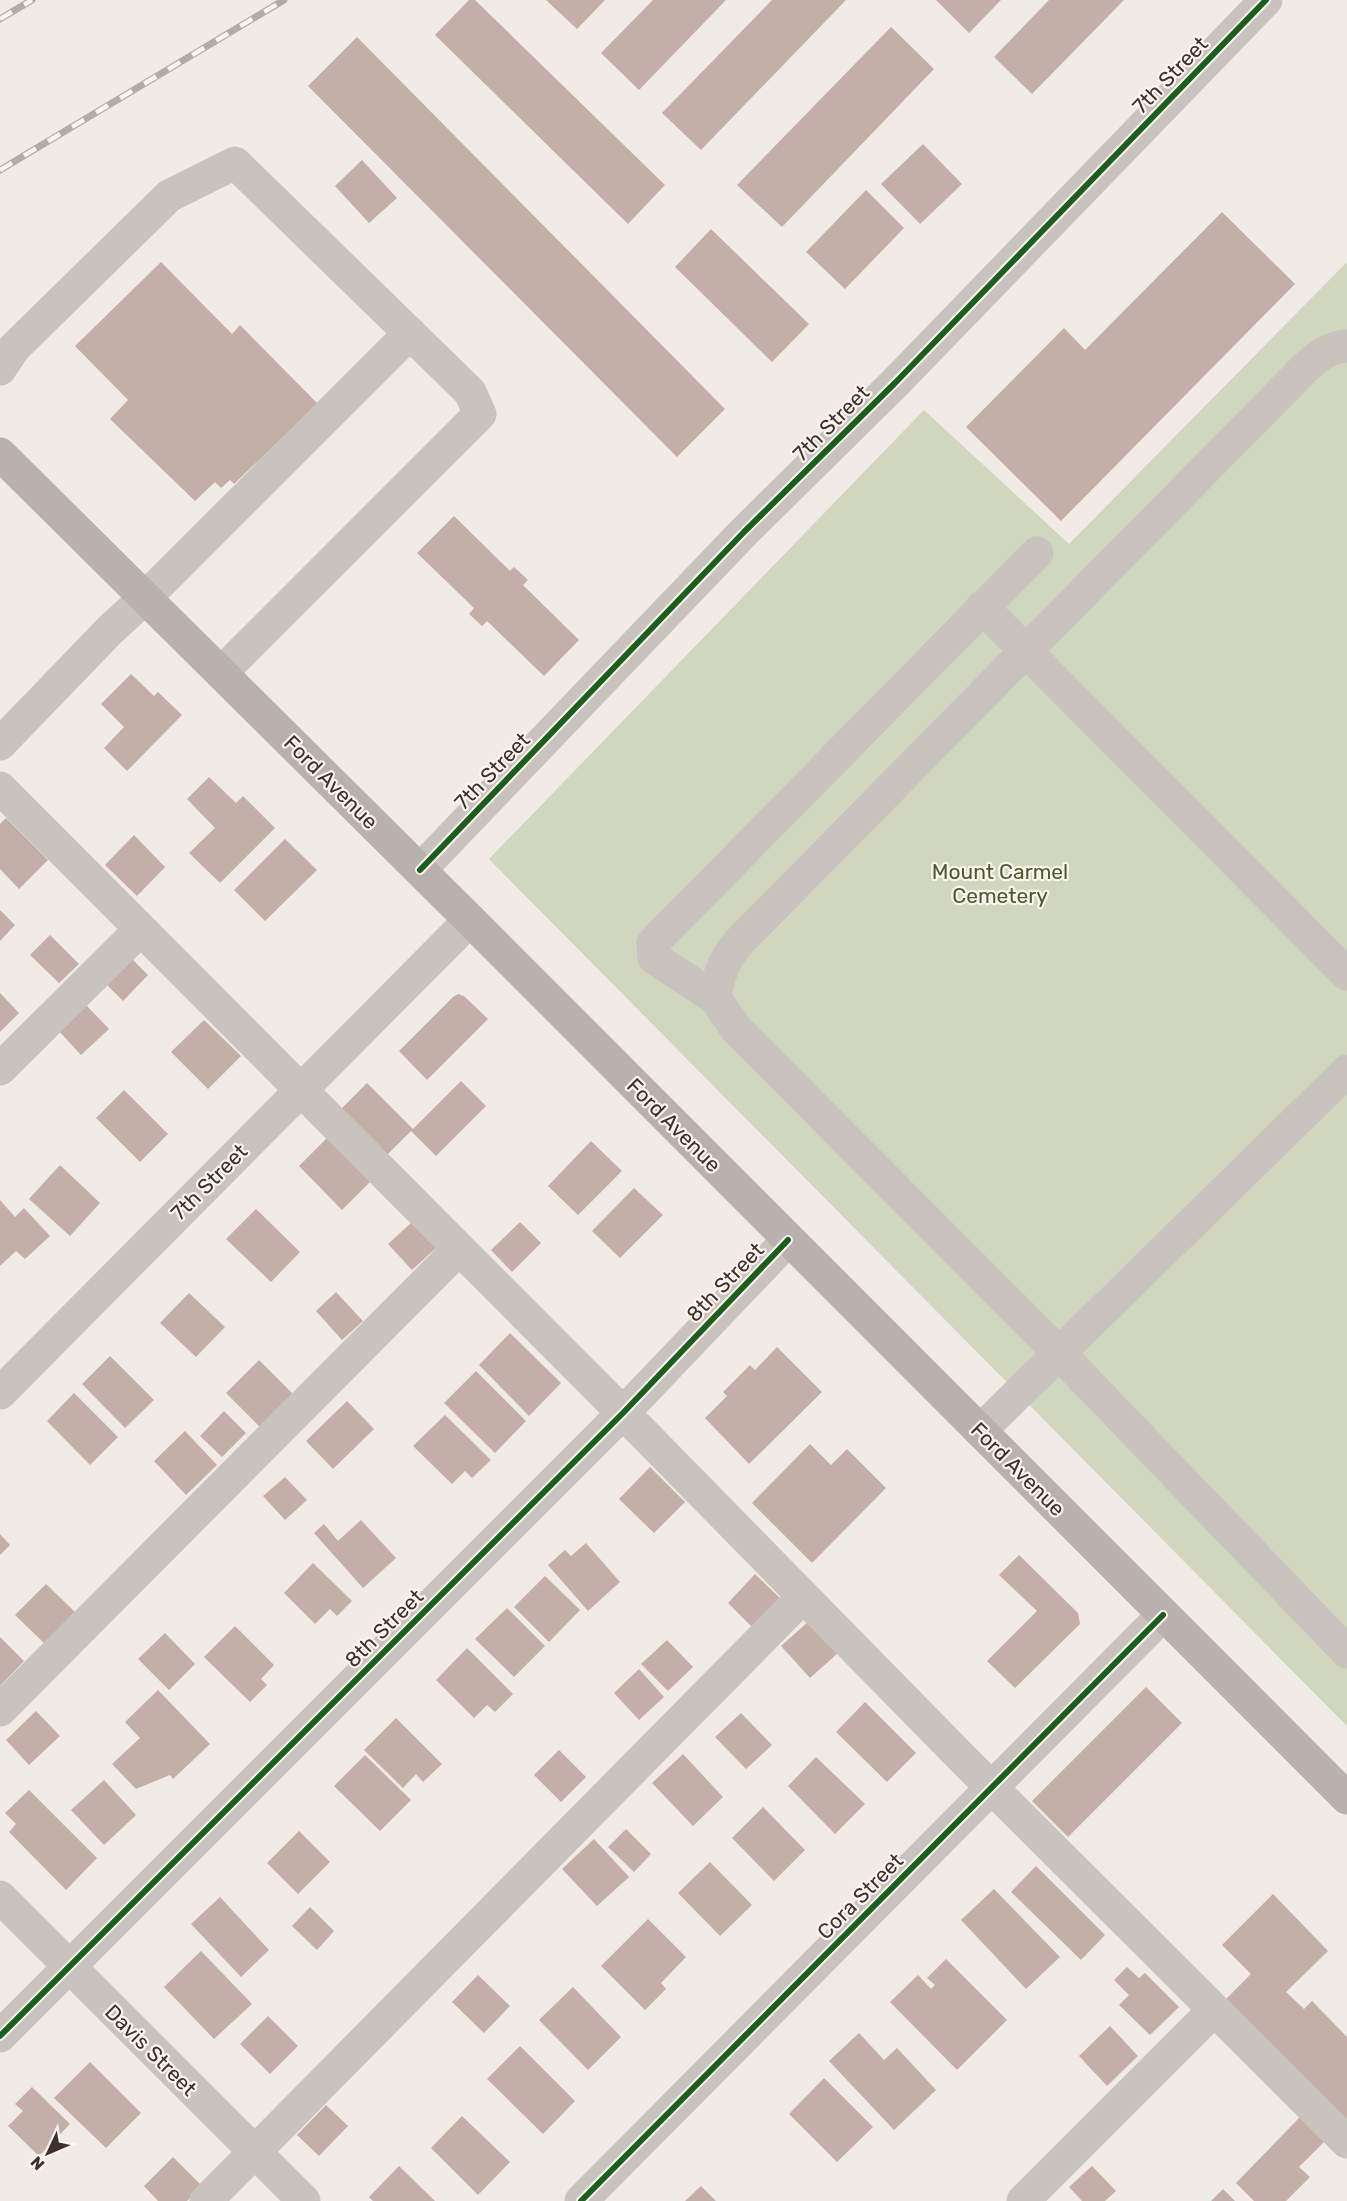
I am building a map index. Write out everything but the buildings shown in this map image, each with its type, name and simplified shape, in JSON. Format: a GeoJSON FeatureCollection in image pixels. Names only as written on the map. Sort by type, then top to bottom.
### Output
{"type":"FeatureCollection","features":[{"type":"Feature","properties":{"kind":"main road","name":"Ford Avenue"},"geometry":{"type":"LineString","coordinates":[[0,454],[420,870],[1347,1798]]}},
{"type":"Feature","properties":{"kind":"street","name":"7th Street"},"geometry":{"type":"LineString","coordinates":[[420,870],[744,532],[895,383],[1266,0]]}},
{"type":"Feature","properties":{"kind":"street"},"geometry":{"type":"LineString","coordinates":[[7,358],[169,196],[235,163],[470,392],[480,414],[221,673]]}},
{"type":"Feature","properties":{"kind":"street"},"geometry":{"type":"LineString","coordinates":[[0,744],[110,630],[145,598],[410,333]]}},
{"type":"Feature","properties":{"kind":"street"},"geometry":{"type":"LineString","coordinates":[[715,998],[717,980],[726,957],[738,943],[1317,356],[1334,348],[1347,346]]}},
{"type":"Feature","properties":{"kind":"street"},"geometry":{"type":"LineString","coordinates":[[1037,553],[653,943],[654,958],[715,998],[737,1030],[1059,1353],[1347,1652]]}},
{"type":"Feature","properties":{"kind":"street"},"geometry":{"type":"LineString","coordinates":[[982,607],[1347,974]]}},
{"type":"Feature","properties":{"kind":"street"},"geometry":{"type":"LineString","coordinates":[[0,788],[1347,2142]]}},
{"type":"Feature","properties":{"kind":"street","name":"7th Street"},"geometry":{"type":"LineString","coordinates":[[0,1393],[470,920]]}},
{"type":"Feature","properties":{"kind":"street"},"geometry":{"type":"LineString","coordinates":[[0,1069],[140,930]]}},
{"type":"Feature","properties":{"kind":"street"},"geometry":{"type":"LineString","coordinates":[[980,1431],[1347,1071]]}},
{"type":"Feature","properties":{"kind":"street","name":"8th Street"},"geometry":{"type":"LineString","coordinates":[[0,2036],[623,1413],[788,1240]]}},
{"type":"Feature","properties":{"kind":"street"},"geometry":{"type":"LineString","coordinates":[[0,1710],[459,1249]]}},
{"type":"Feature","properties":{"kind":"street"},"geometry":{"type":"LineString","coordinates":[[206,2201],[803,1597]]}},
{"type":"Feature","properties":{"kind":"street","name":"Cora Street"},"geometry":{"type":"LineString","coordinates":[[580,2201],[1163,1615]]}},
{"type":"Feature","properties":{"kind":"street","name":"Davis Street"},"geometry":{"type":"LineString","coordinates":[[0,1897],[304,2201]]}},
{"type":"Feature","properties":{"kind":"street"},"geometry":{"type":"LineString","coordinates":[[1023,2201],[1214,2010]]}},
{"type":"Feature","properties":{"kind":"green space","name":"Mount Carmel Cemetery"},"geometry":{"type":"Polygon","coordinates":[[[1347,262],[1347,1726],[489,859],[924,410],[1069,544],[1347,262]]]}},
{"type":"Feature","properties":{"kind":"railway"},"geometry":{"type":"LineString","coordinates":[[0,19],[32,0]]}},
{"type":"Feature","properties":{"kind":"railway"},"geometry":{"type":"LineString","coordinates":[[0,170],[284,0]]}},
{"type":"Feature","properties":{"kind":"cycle path"},"geometry":{"type":"LineString","coordinates":[[420,870],[744,532],[895,383],[1266,0]]}},
{"type":"Feature","properties":{"kind":"cycle path"},"geometry":{"type":"LineString","coordinates":[[0,2036],[623,1413],[788,1240]]}},
{"type":"Feature","properties":{"kind":"cycle path"},"geometry":{"type":"LineString","coordinates":[[581,2201],[1163,1615]]}}]}
